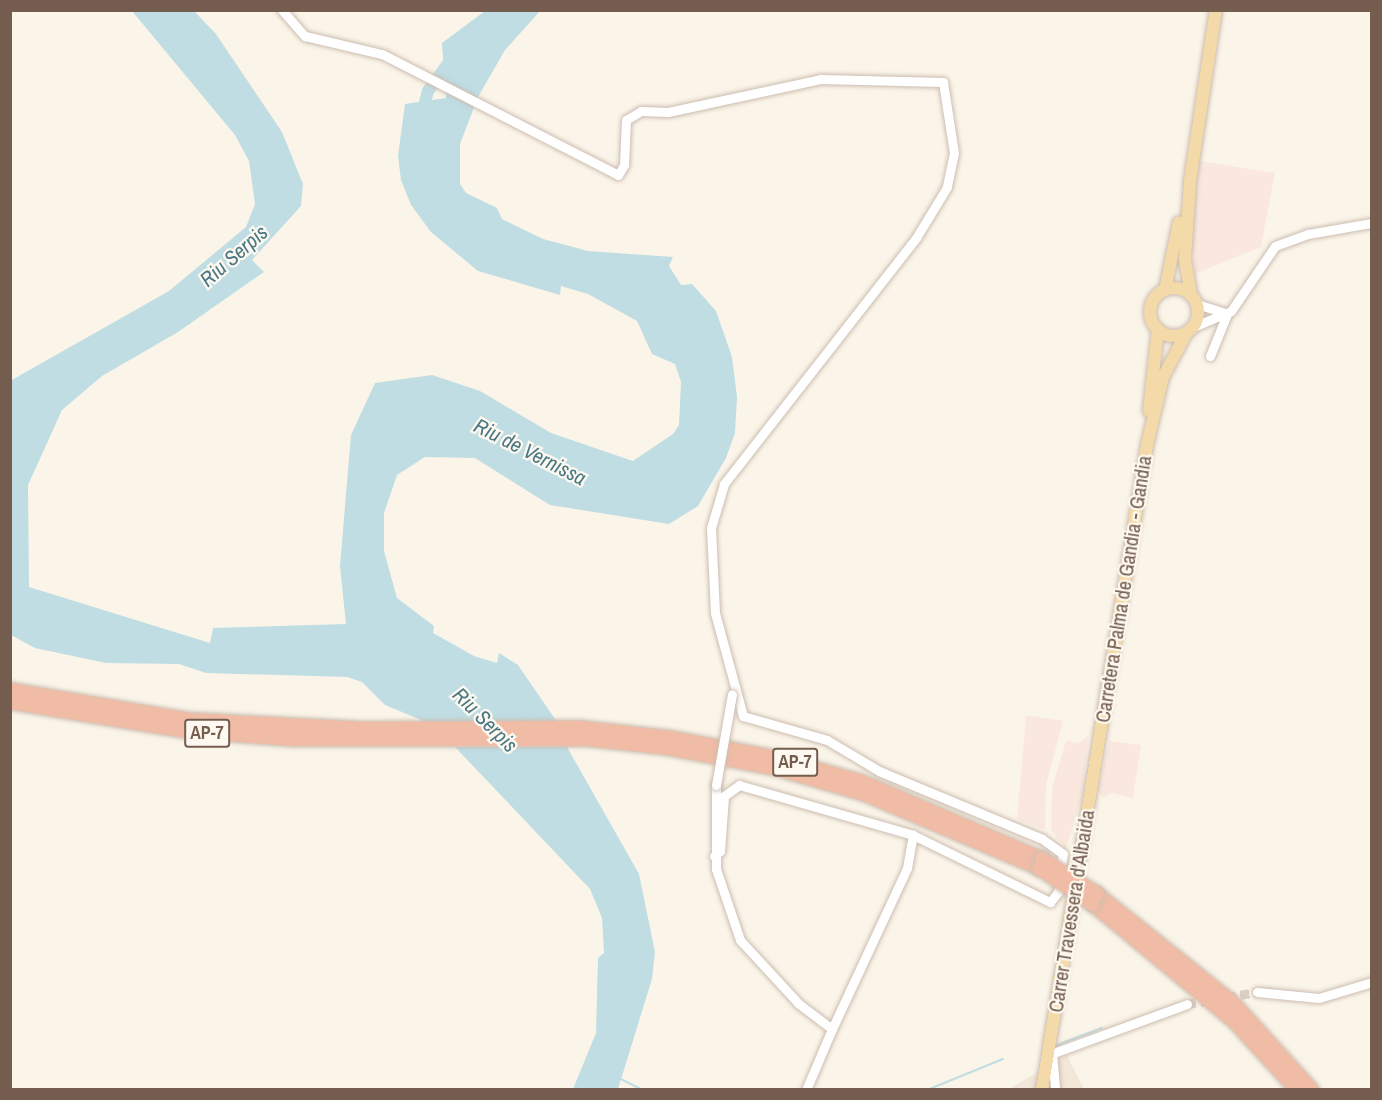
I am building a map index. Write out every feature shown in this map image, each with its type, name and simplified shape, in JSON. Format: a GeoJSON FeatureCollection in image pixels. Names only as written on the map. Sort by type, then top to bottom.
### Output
{"type":"FeatureCollection","features":[{"type":"Feature","properties":{"kind":"highway","name":"AP-7"},"geometry":{"type":"LineString","coordinates":[[10,690],[189,720],[405,735]]}},
{"type":"Feature","properties":{"kind":"highway","name":"AP-7"},"geometry":{"type":"LineString","coordinates":[[10,702],[188,731],[405,735],[533,733],[670,738],[807,765],[897,795],[1041,864],[1095,899],[1233,1003],[1312,1089]]}},
{"type":"Feature","properties":{"kind":"highway","name":"AP-7"},"geometry":{"type":"LineString","coordinates":[[1095,899],[1235,1022],[1298,1089]]}},
{"type":"Feature","properties":{"kind":"main road"},"geometry":{"type":"LineString","coordinates":[[1190,180],[1185,259],[1194,299],[1190,329],[1172,335],[1158,329],[1151,308],[1165,290],[1190,180],[1216,10]]}},
{"type":"Feature","properties":{"kind":"main road"},"geometry":{"type":"LineString","coordinates":[[1165,290],[1194,299]]}},
{"type":"Feature","properties":{"kind":"main road","name":"Carretera Palma de Gandia - Gandia"},"geometry":{"type":"LineString","coordinates":[[1100,733],[1147,445],[1158,329]]}},
{"type":"Feature","properties":{"kind":"main road","name":"Carretera Palma de Gandia - Gandia"},"geometry":{"type":"LineString","coordinates":[[1147,445],[1163,377],[1190,329]]}},
{"type":"Feature","properties":{"kind":"main road","name":"Carrer Travessera d'Albaida"},"geometry":{"type":"LineString","coordinates":[[1042,1089],[1050,1054],[1100,733]]}},
{"type":"Feature","properties":{"kind":"street"},"geometry":{"type":"LineString","coordinates":[[282,10],[305,36],[367,48],[618,175],[624,165],[626,120],[641,111],[668,112],[820,79],[932,79],[945,86],[954,153],[936,209],[750,443],[715,504],[715,613],[731,670],[739,686],[740,710],[747,718],[827,740],[879,771],[1043,840],[1063,854],[1058,892],[1050,902],[913,835],[739,786],[724,796],[720,851],[714,856]]}},
{"type":"Feature","properties":{"kind":"street"},"geometry":{"type":"LineString","coordinates":[[1190,329],[1238,301],[1275,246],[1308,234],[1371,223]]}},
{"type":"Feature","properties":{"kind":"street"},"geometry":{"type":"LineString","coordinates":[[1194,299],[1221,313]]}},
{"type":"Feature","properties":{"kind":"street"},"geometry":{"type":"LineString","coordinates":[[1210,356],[1223,326],[1221,313]]}},
{"type":"Feature","properties":{"kind":"street"},"geometry":{"type":"LineString","coordinates":[[731,670],[732,694],[716,785],[714,856],[723,898],[743,944],[812,1016],[832,1029]]}},
{"type":"Feature","properties":{"kind":"street"},"geometry":{"type":"LineString","coordinates":[[806,1089],[907,868],[913,835]]}},
{"type":"Feature","properties":{"kind":"street"},"geometry":{"type":"LineString","coordinates":[[1257,993],[1319,998],[1371,982]]}},
{"type":"Feature","properties":{"kind":"street"},"geometry":{"type":"LineString","coordinates":[[1054,1089],[1050,1054],[1187,1004]]}},
{"type":"Feature","properties":{"kind":"shaded area"},"geometry":{"type":"Polygon","coordinates":[[[1199,161],[1275,173],[1261,247],[1195,274],[1191,233],[1199,161]]]}},
{"type":"Feature","properties":{"kind":"shaded area"},"geometry":{"type":"Polygon","coordinates":[[[1026,715],[1063,721],[1046,785],[1045,830],[1017,819],[1026,715]]]}},
{"type":"Feature","properties":{"kind":"shaded area"},"geometry":{"type":"Polygon","coordinates":[[[1088,736],[1083,792],[1066,849],[1051,830],[1052,788],[1066,741],[1079,743],[1088,736]]]}},
{"type":"Feature","properties":{"kind":"shaded area"},"geometry":{"type":"Polygon","coordinates":[[[1109,741],[1141,745],[1133,798],[1112,793],[1103,798],[1098,791],[1109,741]]]}},
{"type":"Feature","properties":{"kind":"shaded area"},"geometry":{"type":"Polygon","coordinates":[[[1067,1055],[1084,1089],[1012,1090],[1012,1087],[1067,1055]]]}},
{"type":"Feature","properties":{"kind":"water","name":"Riu Serpis"},"geometry":{"type":"Polygon","coordinates":[[[541,10],[505,50],[478,97],[460,144],[460,184],[466,193],[497,208],[502,219],[543,239],[588,251],[673,257],[669,266],[681,285],[692,284],[716,311],[732,357],[737,397],[735,433],[726,458],[698,506],[669,524],[550,505],[475,458],[425,457],[397,475],[384,513],[384,551],[397,598],[434,626],[433,633],[474,656],[497,663],[499,653],[518,665],[557,722],[426,722],[385,705],[362,682],[347,677],[206,673],[179,664],[106,663],[35,648],[11,635],[10,381],[169,291],[246,227],[255,204],[249,161],[235,135],[132,11],[194,11],[216,34],[282,132],[303,184],[301,206],[252,260],[264,272],[178,332],[102,376],[62,410],[28,485],[29,587],[210,643],[213,628],[346,624],[340,566],[351,435],[375,383],[432,375],[480,391],[551,433],[633,461],[673,434],[679,425],[681,382],[675,364],[652,354],[637,321],[588,294],[561,286],[560,295],[478,271],[431,232],[411,205],[401,180],[398,156],[405,104],[446,98],[442,43],[485,11],[541,10]]]}},
{"type":"Feature","properties":{"kind":"water"},"geometry":{"type":"Polygon","coordinates":[[[455,747],[567,747],[639,874],[655,952],[652,979],[618,1089],[573,1089],[596,1033],[598,958],[604,953],[602,918],[590,889],[455,747]]]}},
{"type":"Feature","properties":{"kind":"waterway","name":"Riu de Vernissa"},"geometry":{"type":"LineString","coordinates":[[421,117],[428,91],[455,54]]}},
{"type":"Feature","properties":{"kind":"waterway"},"geometry":{"type":"LineString","coordinates":[[1057,1045],[1102,1028]]}},
{"type":"Feature","properties":{"kind":"waterway"},"geometry":{"type":"LineString","coordinates":[[927,1090],[1003,1059]]}},
{"type":"Feature","properties":{"kind":"waterway"},"geometry":{"type":"LineString","coordinates":[[619,1078],[643,1090]]}},
{"type":"Feature","properties":{"kind":"tunnel"},"geometry":{"type":"LineString","coordinates":[[1187,1004],[1257,992]]}}]}
